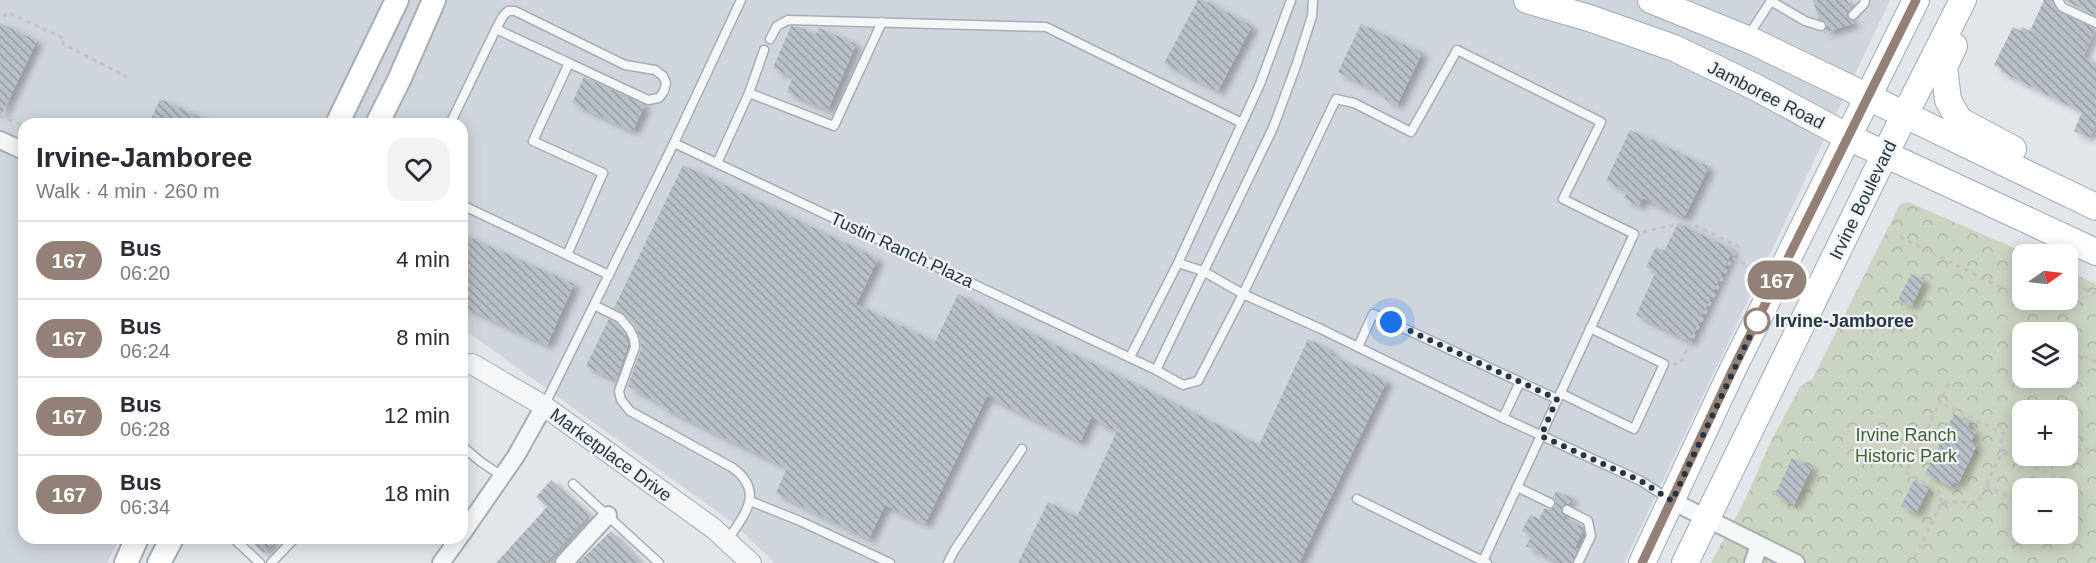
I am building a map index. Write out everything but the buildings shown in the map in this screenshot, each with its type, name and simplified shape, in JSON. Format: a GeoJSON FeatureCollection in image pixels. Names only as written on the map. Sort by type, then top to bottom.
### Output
{"type":"FeatureCollection","features":[{"type":"Feature","properties":{"kind":"main road"},"geometry":{"type":"LineString","coordinates":[[340,118],[397,0]]}},
{"type":"Feature","properties":{"kind":"main road"},"geometry":{"type":"LineString","coordinates":[[379,118],[399,80],[434,0]]}},
{"type":"Feature","properties":{"kind":"main road","name":"Jamboree Road"},"geometry":{"type":"LineString","coordinates":[[1527,0],[1589,18],[1674,48],[1848,137],[2096,252]]}},
{"type":"Feature","properties":{"kind":"main road"},"geometry":{"type":"LineString","coordinates":[[1651,0],[1746,38],[2096,207]]}},
{"type":"Feature","properties":{"kind":"main road"},"geometry":{"type":"LineString","coordinates":[[1642,563],[1733,369],[1916,0]]}},
{"type":"Feature","properties":{"kind":"main road","name":"Irvine Boulevard"},"geometry":{"type":"LineString","coordinates":[[1685,563],[1705,518],[1885,154],[1964,0]]}},
{"type":"Feature","properties":{"kind":"main road"},"geometry":{"type":"LineString","coordinates":[[1974,0],[1944,67],[1948,100],[1959,120],[2096,192]]}},
{"type":"Feature","properties":{"kind":"main road"},"geometry":{"type":"LineString","coordinates":[[126,563],[134,544]]}},
{"type":"Feature","properties":{"kind":"main road"},"geometry":{"type":"LineString","coordinates":[[159,563],[169,544]]}},
{"type":"Feature","properties":{"kind":"street"},"geometry":{"type":"LineString","coordinates":[[0,140],[18,148]]}},
{"type":"Feature","properties":{"kind":"street","name":"Marketplace Drive"},"geometry":{"type":"LineString","coordinates":[[468,362],[544,406],[713,528],[751,563]]}},
{"type":"Feature","properties":{"kind":"street"},"geometry":{"type":"LineString","coordinates":[[468,525],[520,448],[544,406]]}},
{"type":"Feature","properties":{"kind":"street"},"geometry":{"type":"LineString","coordinates":[[1672,501],[1796,563]]}},
{"type":"Feature","properties":{"kind":"street"},"geometry":{"type":"LineString","coordinates":[[564,563],[608,515]]}},
{"type":"Feature","properties":{"kind":"street"},"geometry":{"type":"LineString","coordinates":[[441,563],[455,544]]}},
{"type":"Feature","properties":{"kind":"street"},"geometry":{"type":"LineString","coordinates":[[1753,563],[1759,545]]}},
{"type":"Feature","properties":{"kind":"lane"},"geometry":{"type":"LineString","coordinates":[[544,406],[674,143],[741,0]]}},
{"type":"Feature","properties":{"kind":"lane"},"geometry":{"type":"LineString","coordinates":[[1130,357],[1178,262],[1260,84],[1291,0]]}},
{"type":"Feature","properties":{"kind":"lane"},"geometry":{"type":"LineString","coordinates":[[1156,370],[1272,128],[1303,46],[1312,16],[1313,0]]}},
{"type":"Feature","properties":{"kind":"lane"},"geometry":{"type":"LineString","coordinates":[[1746,38],[1771,0],[1821,26]]}},
{"type":"Feature","properties":{"kind":"lane"},"geometry":{"type":"LineString","coordinates":[[1853,15],[1865,0]]}},
{"type":"Feature","properties":{"kind":"lane"},"geometry":{"type":"LineString","coordinates":[[2058,0],[2062,7],[2096,23]]}},
{"type":"Feature","properties":{"kind":"lane"},"geometry":{"type":"LineString","coordinates":[[453,118],[496,28],[508,11],[515,11],[625,65],[655,70],[663,76],[666,83],[664,91],[659,98],[648,100],[496,28]]}},
{"type":"Feature","properties":{"kind":"lane"},"geometry":{"type":"LineString","coordinates":[[770,39],[777,26],[788,20],[1046,27],[1242,123]]}},
{"type":"Feature","properties":{"kind":"lane"},"geometry":{"type":"LineString","coordinates":[[749,93],[834,126],[882,22]]}},
{"type":"Feature","properties":{"kind":"lane"},"geometry":{"type":"LineString","coordinates":[[717,163],[749,93],[764,50]]}},
{"type":"Feature","properties":{"kind":"lane","name":"Tustin Ranch Plaza"},"geometry":{"type":"LineString","coordinates":[[674,143],[1130,357],[1183,385],[1197,381],[1243,294],[1336,99],[1354,103],[1411,132],[1457,50],[1601,122],[1563,199],[1634,234]]}},
{"type":"Feature","properties":{"kind":"lane"},"geometry":{"type":"LineString","coordinates":[[567,255],[603,173],[533,141],[568,63]]}},
{"type":"Feature","properties":{"kind":"lane"},"geometry":{"type":"LineString","coordinates":[[468,208],[609,275]]}},
{"type":"Feature","properties":{"kind":"lane"},"geometry":{"type":"LineString","coordinates":[[1357,499],[1485,562],[1516,487],[1634,234]]}},
{"type":"Feature","properties":{"kind":"lane"},"geometry":{"type":"LineString","coordinates":[[1178,262],[1203,271],[1243,294],[1641,481],[1672,501]]}},
{"type":"Feature","properties":{"kind":"lane"},"geometry":{"type":"LineString","coordinates":[[594,304],[620,318],[634,339],[635,347],[619,392],[621,400],[630,411],[739,472],[747,485],[750,501],[748,511],[727,541]]}},
{"type":"Feature","properties":{"kind":"lane"},"geometry":{"type":"LineString","coordinates":[[1358,347],[1373,314],[1520,382],[1559,396],[1634,429],[1664,363],[1590,328]]}},
{"type":"Feature","properties":{"kind":"lane"},"geometry":{"type":"LineString","coordinates":[[1503,418],[1520,382]]}},
{"type":"Feature","properties":{"kind":"lane"},"geometry":{"type":"LineString","coordinates":[[948,563],[954,550],[1022,449]]}},
{"type":"Feature","properties":{"kind":"lane"},"geometry":{"type":"LineString","coordinates":[[468,451],[502,476]]}},
{"type":"Feature","properties":{"kind":"lane"},"geometry":{"type":"LineString","coordinates":[[573,484],[659,563]]}},
{"type":"Feature","properties":{"kind":"lane"},"geometry":{"type":"LineString","coordinates":[[1516,487],[1550,503]]}},
{"type":"Feature","properties":{"kind":"lane"},"geometry":{"type":"LineString","coordinates":[[750,501],[890,563]]}},
{"type":"Feature","properties":{"kind":"lane"},"geometry":{"type":"LineString","coordinates":[[1567,510],[1588,520],[1591,536],[1578,563]]}},
{"type":"Feature","properties":{"kind":"lane"},"geometry":{"type":"LineString","coordinates":[[239,544],[260,563]]}},
{"type":"Feature","properties":{"kind":"lane"},"geometry":{"type":"LineString","coordinates":[[271,563],[289,544]]}},
{"type":"Feature","properties":{"kind":"path"},"geometry":{"type":"LineString","coordinates":[[4,17],[7,12],[65,39],[63,44],[127,77]]}},
{"type":"Feature","properties":{"kind":"path"},"geometry":{"type":"LineString","coordinates":[[0,116],[18,124]]}},
{"type":"Feature","properties":{"kind":"path"},"geometry":{"type":"LineString","coordinates":[[1634,234],[1688,222],[1738,246],[1680,364],[1664,363]]}},
{"type":"Feature","properties":{"kind":"path"},"geometry":{"type":"LineString","coordinates":[[1900,237],[2012,293]]}},
{"type":"Feature","properties":{"kind":"path"},"geometry":{"type":"LineString","coordinates":[[1732,258],[1753,268]]}},
{"type":"Feature","properties":{"kind":"path"},"geometry":{"type":"LineString","coordinates":[[2078,286],[2096,294]]}},
{"type":"Feature","properties":{"kind":"path"},"geometry":{"type":"LineString","coordinates":[[2078,354],[2096,362]]}},
{"type":"Feature","properties":{"kind":"path"},"geometry":{"type":"LineString","coordinates":[[1915,557],[1942,502],[1938,489],[1906,473],[1949,383]]}},
{"type":"Feature","properties":{"kind":"path"},"geometry":{"type":"LineString","coordinates":[[1940,402],[2004,434],[2000,444],[2002,453],[1978,502],[1942,502]]}},
{"type":"Feature","properties":{"kind":"path"},"geometry":{"type":"LineString","coordinates":[[2078,450],[2096,449]]}},
{"type":"Feature","properties":{"kind":"path"},"geometry":{"type":"LineString","coordinates":[[2002,453],[2012,452]]}},
{"type":"Feature","properties":{"kind":"path"},"geometry":{"type":"LineString","coordinates":[[2002,453],[2059,478]]}},
{"type":"Feature","properties":{"kind":"path"},"geometry":{"type":"LineString","coordinates":[[1986,486],[2012,498]]}},
{"type":"Feature","properties":{"kind":"shaded area"},"geometry":{"type":"Polygon","coordinates":[[[0,0],[1890,0],[1624,563],[775,563],[732,522],[468,332],[468,118],[18,118],[18,544],[116,544],[107,563],[0,563],[0,0]]]}},
{"type":"Feature","properties":{"kind":"green space","name":"Irvine Ranch Historic Park"},"geometry":{"type":"Polygon","coordinates":[[[1908,202],[2012,247],[2012,310],[2078,310],[2078,276],[2096,284],[2096,563],[1711,563],[1745,500],[1771,441],[1800,387],[1813,378],[1900,204],[1908,202]]]}},
{"type":"Feature","properties":{"kind":"bus line","name":"167"},"geometry":{"type":"LineString","coordinates":[[1642,563],[1733,369],[1916,0]]}},
{"type":"Feature","properties":{"kind":"place","name":"Irvine-Jamboree"},"geometry":{"type":"Point","coordinates":[1757,321]}},
{"type":"Feature","properties":{"kind":"route"},"geometry":{"type":"LineString","coordinates":[[1391,322],[1557,399],[1541,436],[1641,481],[1672,501],[1757,321]]}}]}
